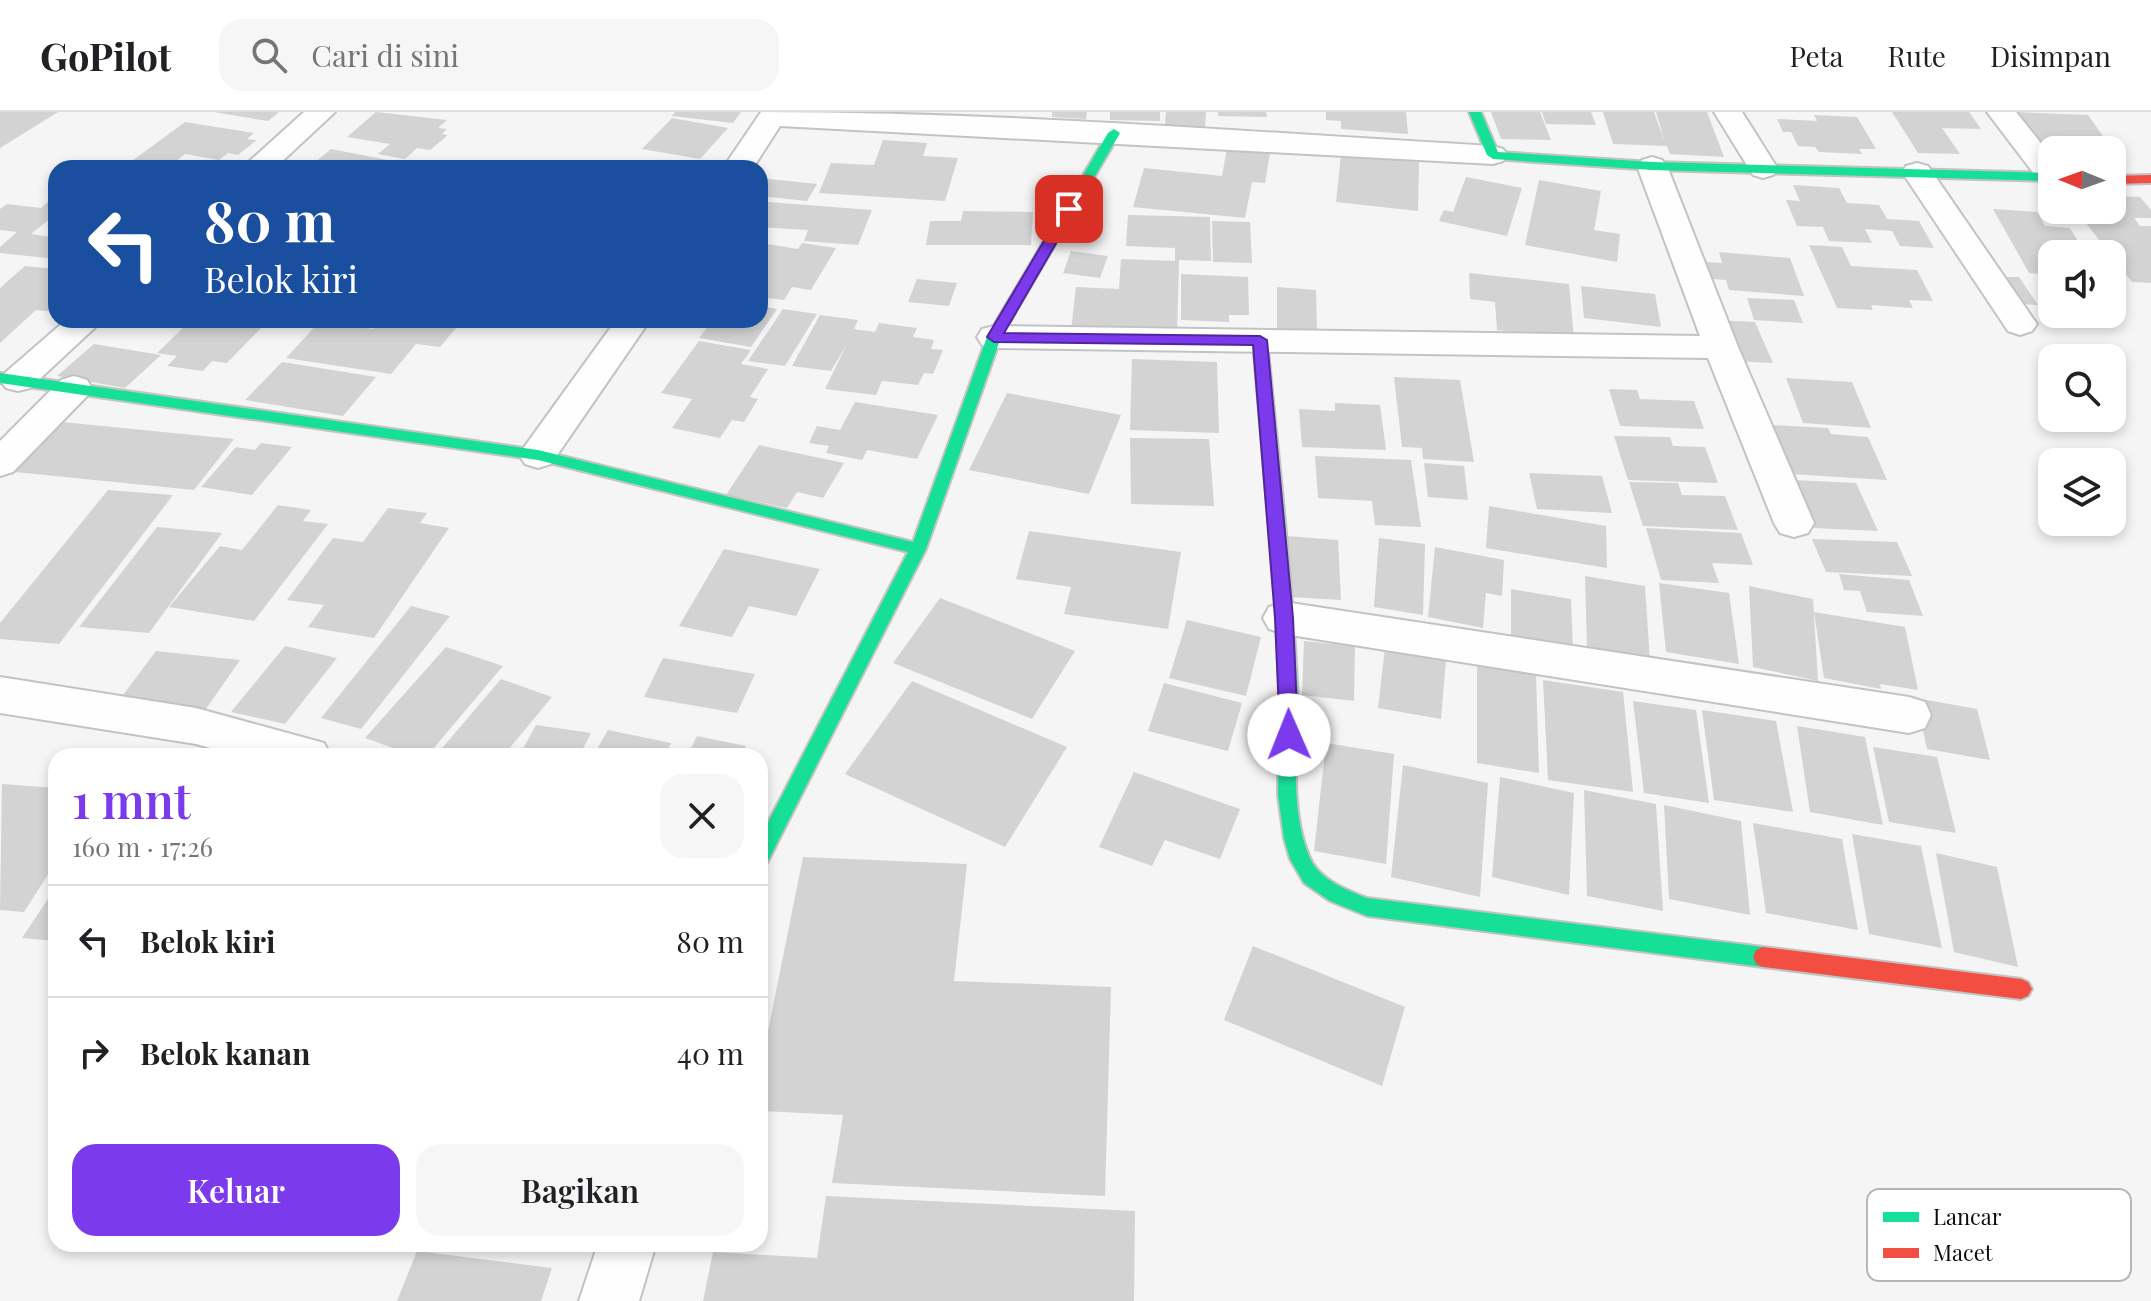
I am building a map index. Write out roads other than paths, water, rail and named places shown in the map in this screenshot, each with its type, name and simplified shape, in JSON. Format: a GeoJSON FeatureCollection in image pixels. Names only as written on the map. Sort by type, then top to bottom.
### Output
{"type":"FeatureCollection","features":[{"type":"Feature","properties":{"kind":"street"},"geometry":{"type":"LineString","coordinates":[[266,160],[321,112]]}},
{"type":"Feature","properties":{"kind":"street"},"geometry":{"type":"LineString","coordinates":[[1475,112],[1493,155]]}},
{"type":"Feature","properties":{"kind":"street"},"geometry":{"type":"LineString","coordinates":[[1728,112],[1763,169]]}},
{"type":"Feature","properties":{"kind":"street"},"geometry":{"type":"LineString","coordinates":[[2001,112],[2038,159]]}},
{"type":"Feature","properties":{"kind":"street"},"geometry":{"type":"LineString","coordinates":[[743,160],[774,115],[1652,166],[2038,176]]}},
{"type":"Feature","properties":{"kind":"street"},"geometry":{"type":"LineString","coordinates":[[768,841],[918,549],[994,337],[1114,133]]}},
{"type":"Feature","properties":{"kind":"street"},"geometry":{"type":"LineString","coordinates":[[1652,166],[1721,347],[1794,523]]}},
{"type":"Feature","properties":{"kind":"street"},"geometry":{"type":"LineString","coordinates":[[1917,172],[2020,324]]}},
{"type":"Feature","properties":{"kind":"street"},"geometry":{"type":"LineString","coordinates":[[2126,180],[2151,179]]}},
{"type":"Feature","properties":{"kind":"street"},"geometry":{"type":"LineString","coordinates":[[9,379],[76,328]]}},
{"type":"Feature","properties":{"kind":"street"},"geometry":{"type":"LineString","coordinates":[[538,455],[627,328]]}},
{"type":"Feature","properties":{"kind":"street"},"geometry":{"type":"LineString","coordinates":[[994,337],[1721,347]]}},
{"type":"Feature","properties":{"kind":"street"},"geometry":{"type":"LineString","coordinates":[[1260,340],[1284,618],[1289,710],[1288,808],[1300,862],[1321,888],[1367,907],[2021,989]]}},
{"type":"Feature","properties":{"kind":"street"},"geometry":{"type":"LineString","coordinates":[[9,379],[538,455],[918,549]]}},
{"type":"Feature","properties":{"kind":"street"},"geometry":{"type":"LineString","coordinates":[[0,463],[74,388]]}},
{"type":"Feature","properties":{"kind":"street"},"geometry":{"type":"LineString","coordinates":[[1284,618],[1909,715]]}},
{"type":"Feature","properties":{"kind":"street"},"geometry":{"type":"LineString","coordinates":[[0,695],[196,726],[278,748]]}},
{"type":"Feature","properties":{"kind":"street"},"geometry":{"type":"LineString","coordinates":[[609,1301],[624,1252]]}}]}
